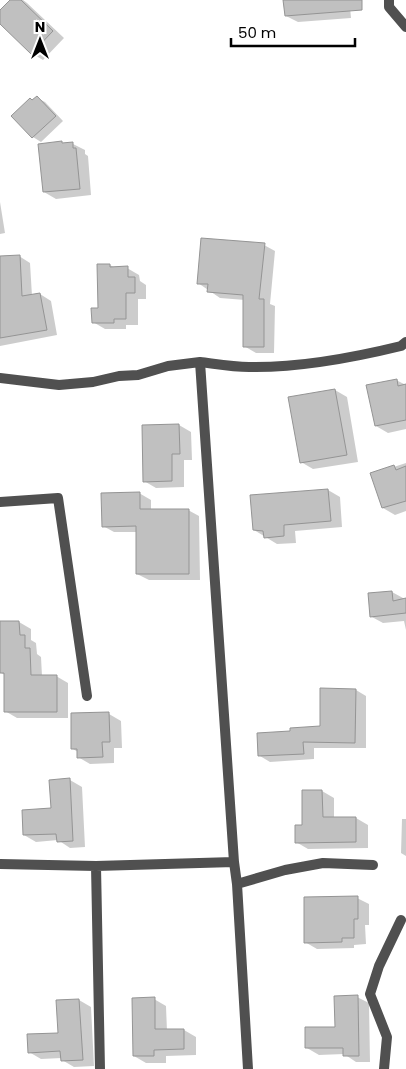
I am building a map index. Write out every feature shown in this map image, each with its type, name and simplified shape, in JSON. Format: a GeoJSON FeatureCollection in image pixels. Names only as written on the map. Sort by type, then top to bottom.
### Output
{"type":"FeatureCollection","features":[{"type":"Feature","properties":{"kind":"street"},"geometry":{"type":"LineString","coordinates":[[389,0],[390,7],[406,27]]}},
{"type":"Feature","properties":{"kind":"street"},"geometry":{"type":"LineString","coordinates":[[0,378],[59,385],[138,375],[168,366],[200,362],[249,367],[283,366],[356,357],[402,346],[406,342]]}},
{"type":"Feature","properties":{"kind":"street"},"geometry":{"type":"LineString","coordinates":[[200,362],[237,884],[248,1069]]}},
{"type":"Feature","properties":{"kind":"street"},"geometry":{"type":"LineString","coordinates":[[0,502],[58,498],[87,696]]}},
{"type":"Feature","properties":{"kind":"street"},"geometry":{"type":"LineString","coordinates":[[0,864],[96,866],[234,862]]}},
{"type":"Feature","properties":{"kind":"street"},"geometry":{"type":"LineString","coordinates":[[237,884],[285,870],[323,863],[373,865]]}},
{"type":"Feature","properties":{"kind":"street"},"geometry":{"type":"LineString","coordinates":[[96,866],[100,1069]]}},
{"type":"Feature","properties":{"kind":"street"},"geometry":{"type":"LineString","coordinates":[[384,1069],[387,1037],[370,994],[378,966],[401,920]]}},
{"type":"Feature","properties":{"kind":"building"},"geometry":{"type":"Polygon","coordinates":[[[10,0],[21,0],[53,31],[31,54],[0,24],[0,10],[10,0]]]}},
{"type":"Feature","properties":{"kind":"building"},"geometry":{"type":"Polygon","coordinates":[[[283,0],[362,0],[362,10],[285,16],[283,0]]]}},
{"type":"Feature","properties":{"kind":"building"},"geometry":{"type":"Polygon","coordinates":[[[37,96],[56,116],[32,138],[11,116],[30,98],[32,100],[37,96]]]}},
{"type":"Feature","properties":{"kind":"building"},"geometry":{"type":"Polygon","coordinates":[[[62,141],[62,143],[73,142],[73,148],[76,148],[80,189],[43,192],[38,144],[62,141]]]}},
{"type":"Feature","properties":{"kind":"building"},"geometry":{"type":"Polygon","coordinates":[[[201,238],[265,243],[259,299],[264,299],[264,347],[243,347],[243,295],[207,292],[208,284],[197,284],[201,238]]]}},
{"type":"Feature","properties":{"kind":"building"},"geometry":{"type":"Polygon","coordinates":[[[20,255],[22,296],[40,293],[47,330],[0,338],[0,256],[20,255]]]}},
{"type":"Feature","properties":{"kind":"building"},"geometry":{"type":"Polygon","coordinates":[[[97,264],[110,264],[110,267],[128,266],[128,277],[135,277],[135,293],[126,293],[126,319],[114,319],[114,323],[92,323],[91,308],[98,308],[97,264]]]}},
{"type":"Feature","properties":{"kind":"building"},"geometry":{"type":"Polygon","coordinates":[[[397,379],[398,386],[406,384],[406,420],[375,426],[366,385],[397,379]]]}},
{"type":"Feature","properties":{"kind":"building"},"geometry":{"type":"Polygon","coordinates":[[[335,389],[347,455],[300,463],[288,397],[335,389]]]}},
{"type":"Feature","properties":{"kind":"building"},"geometry":{"type":"Polygon","coordinates":[[[179,424],[180,454],[172,454],[172,481],[143,482],[142,425],[179,424]]]}},
{"type":"Feature","properties":{"kind":"building"},"geometry":{"type":"Polygon","coordinates":[[[394,465],[396,470],[406,466],[406,501],[382,508],[370,473],[394,465]]]}},
{"type":"Feature","properties":{"kind":"building"},"geometry":{"type":"Polygon","coordinates":[[[328,489],[331,521],[284,525],[284,536],[264,538],[263,531],[253,530],[250,495],[328,489]]]}},
{"type":"Feature","properties":{"kind":"building"},"geometry":{"type":"Polygon","coordinates":[[[140,492],[140,509],[189,509],[189,574],[136,574],[136,526],[102,527],[101,493],[140,492]]]}},
{"type":"Feature","properties":{"kind":"building"},"geometry":{"type":"Polygon","coordinates":[[[392,591],[393,601],[406,598],[406,613],[370,617],[368,593],[392,591]]]}},
{"type":"Feature","properties":{"kind":"building"},"geometry":{"type":"Polygon","coordinates":[[[0,621],[19,621],[20,635],[25,635],[25,648],[30,648],[31,675],[57,675],[57,712],[4,712],[4,673],[0,673],[0,621]]]}},
{"type":"Feature","properties":{"kind":"building"},"geometry":{"type":"Polygon","coordinates":[[[320,688],[356,689],[355,743],[303,742],[304,754],[258,756],[257,733],[290,731],[290,728],[320,726],[320,688]]]}},
{"type":"Feature","properties":{"kind":"building"},"geometry":{"type":"Polygon","coordinates":[[[109,712],[110,742],[102,742],[103,757],[77,758],[77,749],[71,749],[71,713],[109,712]]]}},
{"type":"Feature","properties":{"kind":"building"},"geometry":{"type":"Polygon","coordinates":[[[70,778],[73,841],[57,842],[56,834],[23,835],[22,810],[51,808],[49,780],[70,778]]]}},
{"type":"Feature","properties":{"kind":"building"},"geometry":{"type":"Polygon","coordinates":[[[302,790],[322,790],[323,817],[356,817],[356,842],[295,843],[295,825],[302,825],[302,790]]]}},
{"type":"Feature","properties":{"kind":"building"},"geometry":{"type":"Polygon","coordinates":[[[358,896],[358,919],[354,919],[354,938],[342,938],[342,942],[304,943],[304,897],[358,896]]]}},
{"type":"Feature","properties":{"kind":"building"},"geometry":{"type":"Polygon","coordinates":[[[358,995],[359,1056],[343,1056],[343,1048],[305,1048],[305,1027],[335,1027],[334,996],[358,995]]]}},
{"type":"Feature","properties":{"kind":"building"},"geometry":{"type":"Polygon","coordinates":[[[155,997],[155,1029],[184,1029],[184,1049],[154,1050],[154,1056],[133,1056],[132,998],[155,997]]]}},
{"type":"Feature","properties":{"kind":"building"},"geometry":{"type":"Polygon","coordinates":[[[79,999],[83,1060],[61,1061],[60,1051],[28,1053],[27,1034],[58,1033],[56,1000],[79,999]]]}}]}
